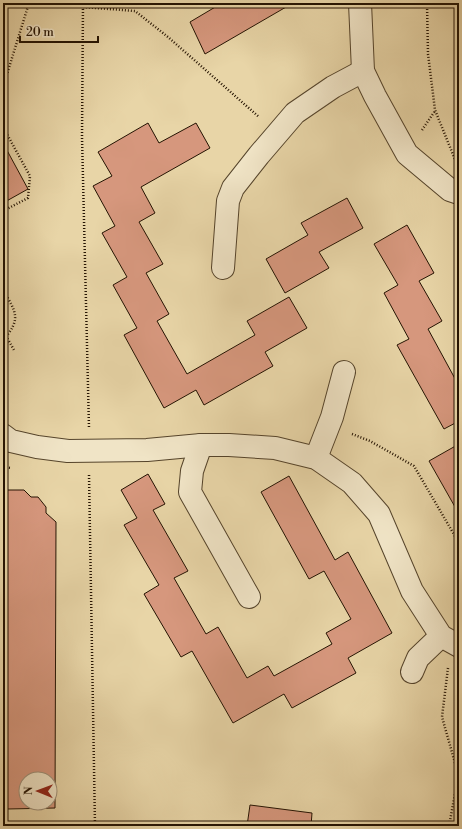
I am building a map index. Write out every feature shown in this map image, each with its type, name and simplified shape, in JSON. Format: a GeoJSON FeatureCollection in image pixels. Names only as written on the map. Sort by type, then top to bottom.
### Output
{"type":"FeatureCollection","features":[{"type":"Feature","properties":{"kind":"street"},"geometry":{"type":"LineString","coordinates":[[360,3],[363,71],[407,154],[450,190],[459,193]]}},
{"type":"Feature","properties":{"kind":"street"},"geometry":{"type":"LineString","coordinates":[[223,268],[219,202],[233,188],[295,113],[333,87],[363,71]]}},
{"type":"Feature","properties":{"kind":"street"},"geometry":{"type":"LineString","coordinates":[[316,458],[329,426],[344,372]]}},
{"type":"Feature","properties":{"kind":"street"},"geometry":{"type":"LineString","coordinates":[[3,435],[11,441],[37,447],[89,452],[147,450],[201,445],[275,448],[316,458],[352,483],[379,514],[412,591],[452,642],[418,658],[412,672]]}},
{"type":"Feature","properties":{"kind":"street"},"geometry":{"type":"LineString","coordinates":[[201,445],[192,471],[190,492],[250,598]]}},
{"type":"Feature","properties":{"kind":"path"},"geometry":{"type":"LineString","coordinates":[[3,87],[29,3]]}},
{"type":"Feature","properties":{"kind":"path"},"geometry":{"type":"LineString","coordinates":[[83,3],[82,145],[95,826]]}},
{"type":"Feature","properties":{"kind":"path"},"geometry":{"type":"LineString","coordinates":[[427,3],[428,54],[435,110],[459,168]]}},
{"type":"Feature","properties":{"kind":"path"},"geometry":{"type":"LineString","coordinates":[[83,7],[135,11],[168,37],[277,134]]}},
{"type":"Feature","properties":{"kind":"path"},"geometry":{"type":"LineString","coordinates":[[3,69],[6,75]]}},
{"type":"Feature","properties":{"kind":"path"},"geometry":{"type":"LineString","coordinates":[[3,127],[30,176],[28,198],[3,211]]}},
{"type":"Feature","properties":{"kind":"path"},"geometry":{"type":"LineString","coordinates":[[3,290],[15,310],[17,320],[3,340]]}},
{"type":"Feature","properties":{"kind":"path"},"geometry":{"type":"LineString","coordinates":[[6,336],[14,350]]}},
{"type":"Feature","properties":{"kind":"path"},"geometry":{"type":"LineString","coordinates":[[329,426],[370,441],[414,466],[459,543]]}},
{"type":"Feature","properties":{"kind":"path"},"geometry":{"type":"LineString","coordinates":[[448,826],[456,783],[455,763],[442,717],[447,669],[452,642]]}},
{"type":"Feature","properties":{"kind":"building"},"geometry":{"type":"Polygon","coordinates":[[[222,3],[293,3],[205,54],[190,22],[222,3]]]}},
{"type":"Feature","properties":{"kind":"building"},"geometry":{"type":"Polygon","coordinates":[[[148,123],[159,143],[196,123],[210,148],[141,187],[155,213],[139,222],[163,264],[146,273],[169,314],[157,321],[187,374],[255,335],[247,321],[289,297],[307,328],[265,352],[273,366],[204,405],[196,390],[164,408],[124,335],[137,328],[113,285],[127,277],[102,233],[115,226],[93,186],[112,176],[98,152],[148,123]]]}},
{"type":"Feature","properties":{"kind":"building"},"geometry":{"type":"Polygon","coordinates":[[[3,143],[28,189],[3,203],[3,143]]]}},
{"type":"Feature","properties":{"kind":"building"},"geometry":{"type":"Polygon","coordinates":[[[347,198],[363,228],[319,252],[329,268],[285,293],[266,259],[308,235],[301,223],[347,198]]]}},
{"type":"Feature","properties":{"kind":"building"},"geometry":{"type":"Polygon","coordinates":[[[407,225],[434,273],[419,281],[442,321],[428,329],[459,386],[459,421],[444,429],[397,345],[409,339],[384,293],[398,285],[374,244],[407,225]]]}},
{"type":"Feature","properties":{"kind":"building"},"geometry":{"type":"Polygon","coordinates":[[[459,444],[459,514],[429,461],[459,444]]]}},
{"type":"Feature","properties":{"kind":"building"},"geometry":{"type":"Polygon","coordinates":[[[148,474],[165,504],[153,510],[188,571],[174,578],[206,634],[218,627],[247,678],[268,666],[274,676],[332,644],[326,633],[351,619],[324,571],[309,579],[261,492],[289,476],[335,560],[348,552],[392,633],[348,658],[356,673],[292,708],[284,694],[233,723],[192,651],[181,657],[144,594],[159,585],[124,525],[137,518],[121,490],[148,474]]]}},
{"type":"Feature","properties":{"kind":"building"},"geometry":{"type":"Polygon","coordinates":[[[3,490],[24,490],[31,497],[38,497],[46,507],[46,513],[56,522],[55,771],[18,771],[18,809],[7,809],[6,766],[3,766],[3,718],[6,718],[6,635],[3,635],[3,615],[7,615],[6,537],[3,537],[3,490]]]}},
{"type":"Feature","properties":{"kind":"building"},"geometry":{"type":"Polygon","coordinates":[[[250,805],[312,813],[311,826],[247,826],[250,805]]]}}]}
